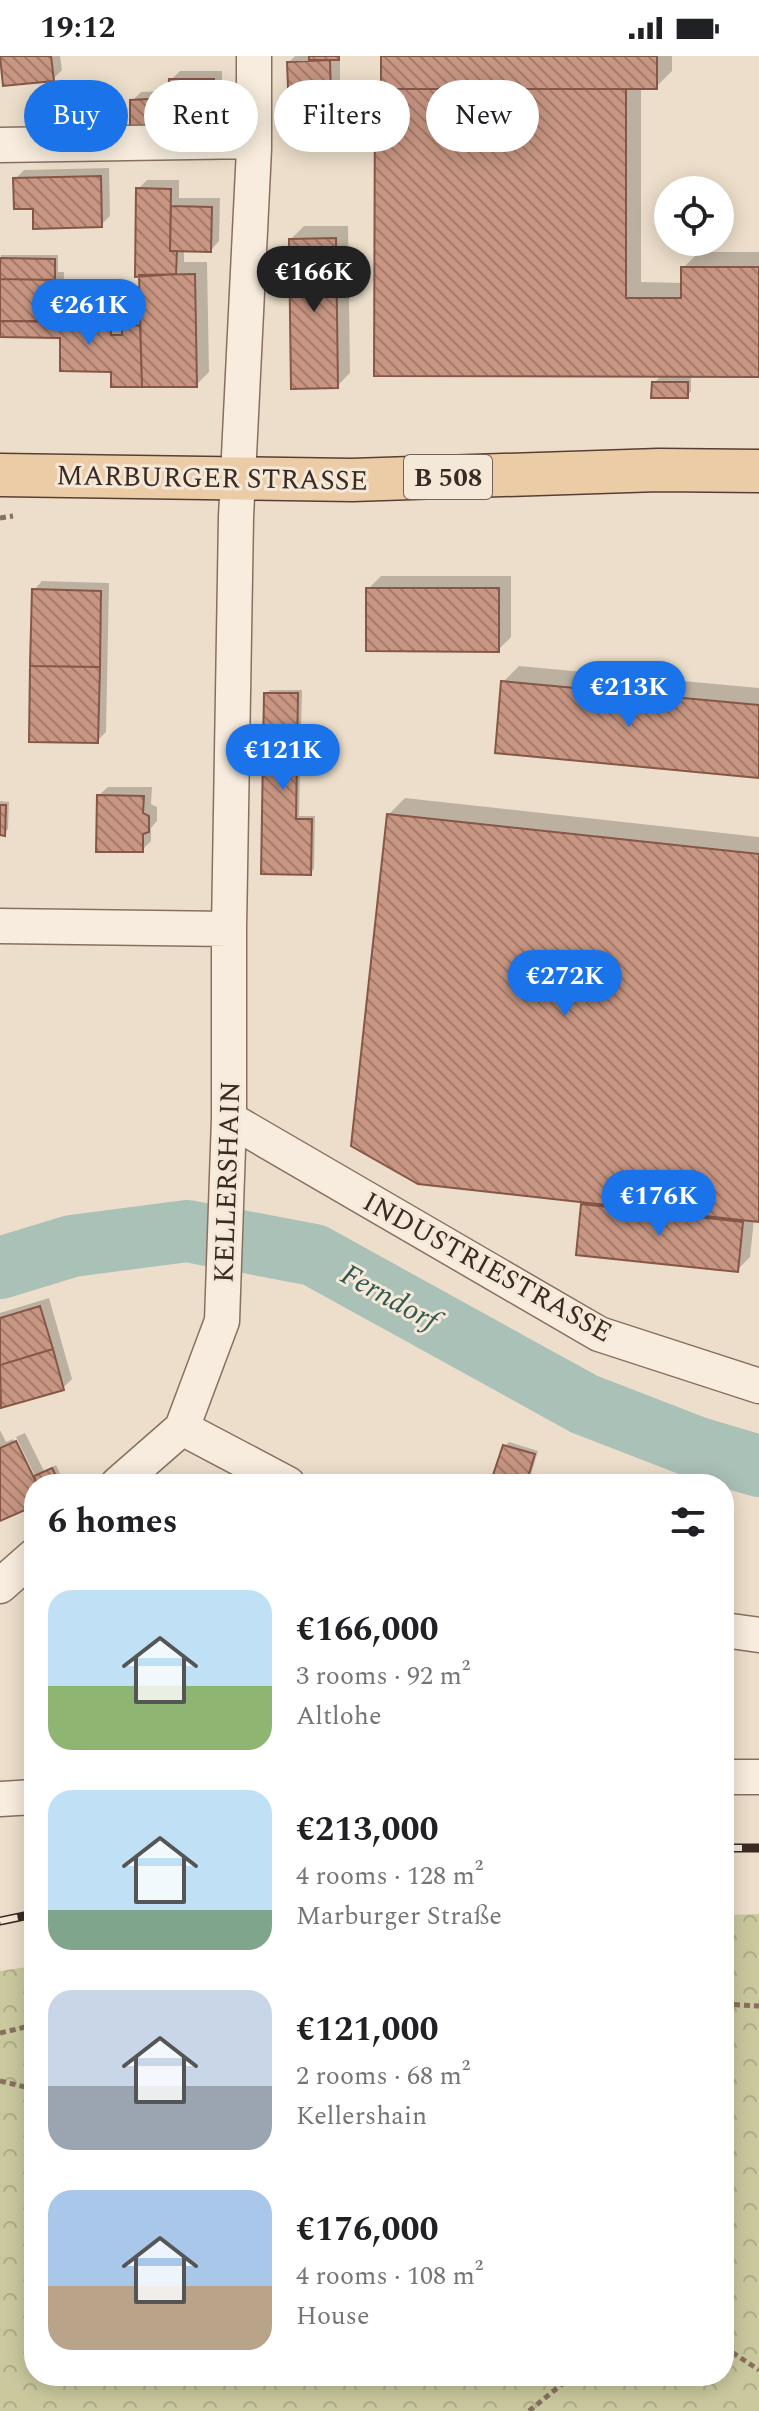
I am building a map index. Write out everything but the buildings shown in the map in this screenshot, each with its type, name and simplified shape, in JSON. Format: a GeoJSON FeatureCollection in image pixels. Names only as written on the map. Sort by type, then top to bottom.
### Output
{"type":"FeatureCollection","features":[{"type":"Feature","properties":{"kind":"main road","name":"MARBURGER STRASSE"},"geometry":{"type":"LineString","coordinates":[[0,475],[352,480],[659,470],[759,471]]}},
{"type":"Feature","properties":{"kind":"street","name":"KELLERSHAIN"},"geometry":{"type":"LineString","coordinates":[[254,56],[254,80]]}},
{"type":"Feature","properties":{"kind":"street"},"geometry":{"type":"LineString","coordinates":[[0,145],[144,143]]}},
{"type":"Feature","properties":{"kind":"street","name":"KELLERSHAIN"},"geometry":{"type":"LineString","coordinates":[[129,1474],[182,1428],[222,1321],[229,1119],[237,478],[253,152]]}},
{"type":"Feature","properties":{"kind":"street"},"geometry":{"type":"LineString","coordinates":[[0,926],[229,929]]}},
{"type":"Feature","properties":{"kind":"street","name":"INDUSTRIESTRASSE"},"geometry":{"type":"LineString","coordinates":[[229,1119],[599,1334],[759,1386]]}},
{"type":"Feature","properties":{"kind":"street"},"geometry":{"type":"LineString","coordinates":[[182,1428],[269,1474]]}},
{"type":"Feature","properties":{"kind":"street"},"geometry":{"type":"LineString","coordinates":[[0,1586],[24,1565]]}},
{"type":"Feature","properties":{"kind":"street"},"geometry":{"type":"LineString","coordinates":[[734,1631],[759,1635]]}},
{"type":"Feature","properties":{"kind":"street"},"geometry":{"type":"LineString","coordinates":[[734,1777],[759,1777]]}},
{"type":"Feature","properties":{"kind":"street"},"geometry":{"type":"LineString","coordinates":[[0,1799],[24,1798]]}},
{"type":"Feature","properties":{"kind":"path"},"geometry":{"type":"LineString","coordinates":[[734,2005],[759,2006]]}},
{"type":"Feature","properties":{"kind":"path"},"geometry":{"type":"LineString","coordinates":[[0,2033],[24,2027]]}},
{"type":"Feature","properties":{"kind":"path"},"geometry":{"type":"LineString","coordinates":[[0,2081],[24,2087]]}},
{"type":"Feature","properties":{"kind":"path"},"geometry":{"type":"LineString","coordinates":[[734,2354],[759,2370]]}},
{"type":"Feature","properties":{"kind":"path"},"geometry":{"type":"LineString","coordinates":[[529,2411],[560,2386]]}},
{"type":"Feature","properties":{"kind":"green space"},"geometry":{"type":"Polygon","coordinates":[[[759,1914],[759,2411],[0,2411],[0,1971],[24,1967],[24,2386],[734,2386],[734,1915],[759,1914]]]}},
{"type":"Feature","properties":{"kind":"waterway","name":"Ferndorf"},"geometry":{"type":"LineString","coordinates":[[0,1268],[72,1246],[187,1231],[314,1255],[584,1404],[695,1447],[759,1466]]}},
{"type":"Feature","properties":{"kind":"railway"},"geometry":{"type":"LineString","coordinates":[[734,1848],[759,1848]]}},
{"type":"Feature","properties":{"kind":"railway"},"geometry":{"type":"LineString","coordinates":[[0,1921],[24,1916]]}}]}
